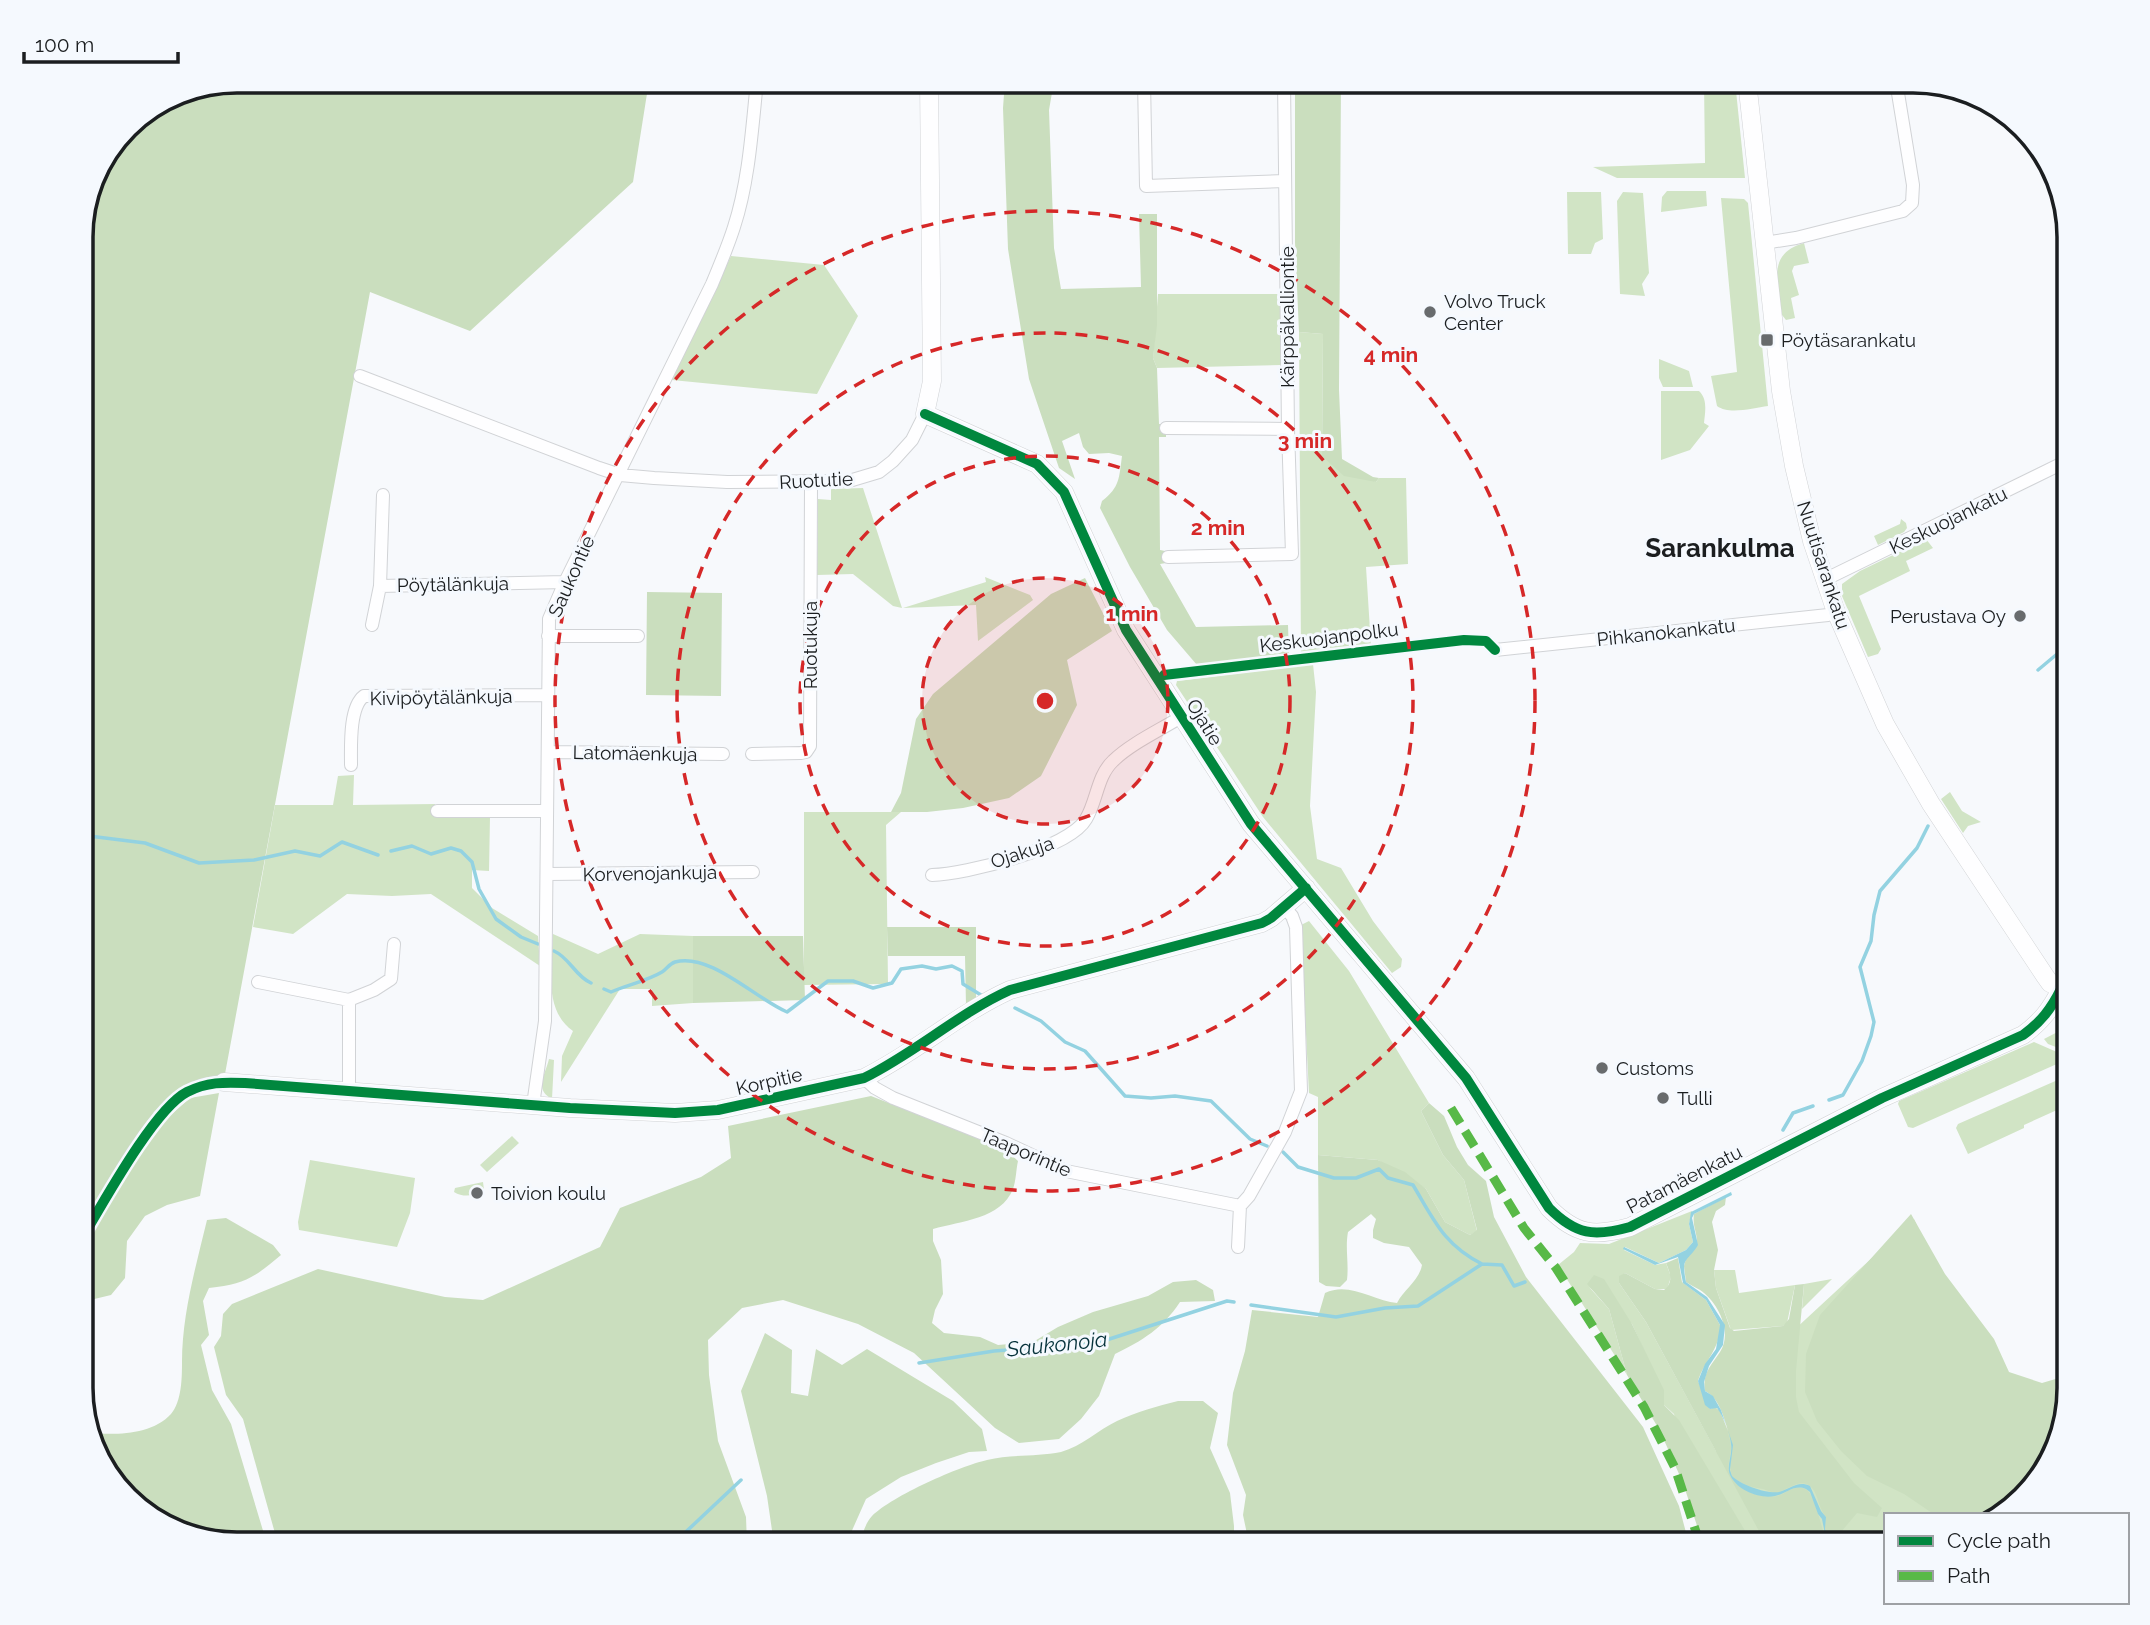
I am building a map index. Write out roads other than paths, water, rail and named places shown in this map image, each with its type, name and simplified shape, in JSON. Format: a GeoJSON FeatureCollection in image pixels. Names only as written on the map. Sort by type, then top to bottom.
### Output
{"type":"FeatureCollection","features":[{"type":"Feature","properties":{"kind":"street","name":"Saukontie"},"geometry":{"type":"LineString","coordinates":[[533,1105],[545,1021],[549,619],[712,284],[734,226],[745,179],[755,93]]}},
{"type":"Feature","properties":{"kind":"street","name":"Ruotutie"},"geometry":{"type":"LineString","coordinates":[[360,376],[620,475],[727,482],[811,483],[849,481],[880,472],[907,447],[916,434],[925,414],[932,381],[929,93]]}},
{"type":"Feature","properties":{"kind":"street"},"geometry":{"type":"LineString","coordinates":[[1144,93],[1146,186],[1285,181]]}},
{"type":"Feature","properties":{"kind":"street","name":"Kärppäkalliontie"},"geometry":{"type":"LineString","coordinates":[[1168,557],[1292,554],[1287,429],[1284,93]]}},
{"type":"Feature","properties":{"kind":"street","name":"Nuutisarankatu"},"geometry":{"type":"LineString","coordinates":[[1748,93],[1781,391],[1794,466],[1812,541],[1836,612],[1885,723],[1912,772],[2045,976],[2057,986]]}},
{"type":"Feature","properties":{"kind":"street"},"geometry":{"type":"LineString","coordinates":[[1764,243],[1796,238],[1896,213],[1912,203],[1913,185],[1898,93]]}},
{"type":"Feature","properties":{"kind":"street","name":"Ojatie"},"geometry":{"type":"LineString","coordinates":[[925,414],[1028,459],[1055,480],[1072,507],[1126,630],[1251,824],[1306,888]]}},
{"type":"Feature","properties":{"kind":"street"},"geometry":{"type":"LineString","coordinates":[[1166,428],[1287,429]]}},
{"type":"Feature","properties":{"kind":"street","name":"Keskuojankatu"},"geometry":{"type":"LineString","coordinates":[[1826,579],[2057,466]]}},
{"type":"Feature","properties":{"kind":"street","name":"Ruotukuja"},"geometry":{"type":"LineString","coordinates":[[752,754],[801,753],[806,752],[810,746],[811,483]]}},
{"type":"Feature","properties":{"kind":"street"},"geometry":{"type":"LineString","coordinates":[[380,586],[383,495]]}},
{"type":"Feature","properties":{"kind":"street","name":"Pöytälänkuja"},"geometry":{"type":"LineString","coordinates":[[372,625],[380,586],[565,582]]}},
{"type":"Feature","properties":{"kind":"street","name":"Pihkanokankatu"},"geometry":{"type":"LineString","coordinates":[[1495,650],[1836,612]]}},
{"type":"Feature","properties":{"kind":"street"},"geometry":{"type":"LineString","coordinates":[[548,636],[638,636]]}},
{"type":"Feature","properties":{"kind":"street","name":"Kivipöytälänkuja"},"geometry":{"type":"LineString","coordinates":[[351,765],[355,709],[364,696],[547,695]]}},
{"type":"Feature","properties":{"kind":"street","name":"Ojakuja"},"geometry":{"type":"LineString","coordinates":[[932,875],[947,874],[1022,856],[1070,835],[1085,821],[1101,779],[1112,761],[1181,717]]}},
{"type":"Feature","properties":{"kind":"street","name":"Latomäenkuja"},"geometry":{"type":"LineString","coordinates":[[548,752],[723,754]]}},
{"type":"Feature","properties":{"kind":"street"},"geometry":{"type":"LineString","coordinates":[[437,811],[547,811]]}},
{"type":"Feature","properties":{"kind":"street","name":"Korvenojankuja"},"geometry":{"type":"LineString","coordinates":[[547,874],[753,872]]}},
{"type":"Feature","properties":{"kind":"street"},"geometry":{"type":"LineString","coordinates":[[1238,1247],[1240,1206],[1249,1196],[1284,1132],[1301,1091],[1296,927],[1292,916],[1284,907],[1306,888]]}},
{"type":"Feature","properties":{"kind":"street","name":"Patamäenkatu"},"geometry":{"type":"LineString","coordinates":[[1306,888],[1465,1078],[1549,1208],[1575,1229],[1592,1233],[1608,1233],[1630,1227],[1882,1098],[2023,1035],[2038,1024],[2057,1001]]}},
{"type":"Feature","properties":{"kind":"street","name":"Korpitie"},"geometry":{"type":"LineString","coordinates":[[224,1082],[533,1105],[675,1113],[704,1112],[864,1078],[883,1069],[1010,990],[1262,923],[1284,907]]}},
{"type":"Feature","properties":{"kind":"street"},"geometry":{"type":"LineString","coordinates":[[258,982],[349,1000],[374,990],[391,979],[394,944]]}},
{"type":"Feature","properties":{"kind":"street"},"geometry":{"type":"LineString","coordinates":[[349,1000],[349,1091]]}},
{"type":"Feature","properties":{"kind":"street","name":"Taaporintie"},"geometry":{"type":"LineString","coordinates":[[864,1078],[893,1098],[1006,1143],[1066,1171],[1240,1206]]}},
{"type":"Feature","properties":{"kind":"street"},"geometry":{"type":"LineString","coordinates":[[93,1221],[149,1132],[169,1108],[185,1093],[205,1084],[224,1082]]}},
{"type":"Feature","properties":{"kind":"water"},"geometry":{"type":"Polygon","coordinates":[[[1731,1192],[1732,1195],[1694,1214],[1692,1218],[1698,1245],[1686,1260],[1684,1268],[1686,1282],[1707,1297],[1725,1325],[1723,1345],[1709,1366],[1704,1382],[1705,1391],[1713,1396],[1721,1410],[1726,1425],[1717,1408],[1710,1409],[1705,1405],[1698,1381],[1705,1364],[1716,1349],[1720,1325],[1706,1300],[1683,1283],[1678,1257],[1655,1265],[1623,1249],[1624,1247],[1659,1263],[1686,1250],[1693,1242],[1689,1224],[1691,1212],[1731,1192]]]}},
{"type":"Feature","properties":{"kind":"water"},"geometry":{"type":"Polygon","coordinates":[[[1728,1431],[1733,1445],[1730,1470],[1732,1476],[1748,1486],[1768,1492],[1779,1492],[1798,1484],[1810,1486],[1826,1517],[1826,1532],[1810,1492],[1806,1489],[1794,1488],[1775,1496],[1763,1496],[1744,1490],[1735,1482],[1731,1477],[1729,1469],[1728,1431]]]}},
{"type":"Feature","properties":{"kind":"waterway"},"geometry":{"type":"LineString","coordinates":[[2038,670],[2057,654]]}},
{"type":"Feature","properties":{"kind":"waterway"},"geometry":{"type":"LineString","coordinates":[[1829,1100],[1843,1095],[1862,1061],[1871,1036],[1874,1022],[1860,967],[1871,941],[1880,891],[1917,848],[1928,826]]}},
{"type":"Feature","properties":{"kind":"waterway"},"geometry":{"type":"LineString","coordinates":[[93,836],[145,843],[199,863],[254,860],[295,851],[320,856],[342,842],[378,855]]}},
{"type":"Feature","properties":{"kind":"waterway"},"geometry":{"type":"LineString","coordinates":[[391,851],[412,846],[431,854],[451,848],[461,851],[472,862],[479,889],[496,919],[521,937],[538,944]]}},
{"type":"Feature","properties":{"kind":"waterway"},"geometry":{"type":"LineString","coordinates":[[554,951],[591,983]]}},
{"type":"Feature","properties":{"kind":"waterway"},"geometry":{"type":"LineString","coordinates":[[604,989],[611,992],[656,975],[675,962],[689,961],[718,970],[787,1012],[828,981],[853,981],[873,988],[892,983],[901,969],[922,966],[936,969],[952,966],[962,971],[963,984],[981,995]]}},
{"type":"Feature","properties":{"kind":"waterway"},"geometry":{"type":"LineString","coordinates":[[1015,1008],[1041,1021],[1065,1042],[1085,1051],[1125,1096],[1175,1096],[1211,1101],[1250,1139],[1267,1146]]}},
{"type":"Feature","properties":{"kind":"waterway"},"geometry":{"type":"LineString","coordinates":[[1783,1130],[1793,1113],[1813,1106]]}},
{"type":"Feature","properties":{"kind":"waterway"},"geometry":{"type":"LineString","coordinates":[[1283,1152],[1298,1167],[1334,1178],[1356,1178],[1379,1169],[1388,1178],[1413,1185],[1441,1231],[1458,1249],[1482,1264]]}},
{"type":"Feature","properties":{"kind":"waterway","name":"Saukonoja"},"geometry":{"type":"LineString","coordinates":[[1251,1305],[1336,1317],[1385,1308],[1418,1306],[1482,1264],[1502,1265],[1514,1286],[1525,1282]]}},
{"type":"Feature","properties":{"kind":"waterway","name":"Saukonoja"},"geometry":{"type":"LineString","coordinates":[[919,1363],[994,1351],[1094,1344],[1227,1301],[1234,1302]]}},
{"type":"Feature","properties":{"kind":"waterway","name":"Saukonoja"},"geometry":{"type":"LineString","coordinates":[[686,1532],[741,1480]]}},
{"type":"Feature","properties":{"kind":"place","name":"Volvo Truck Center"},"geometry":{"type":"Point","coordinates":[1430,312]}},
{"type":"Feature","properties":{"kind":"place","name":"Pöytäsarankatu"},"geometry":{"type":"Point","coordinates":[1767,340]}},
{"type":"Feature","properties":{"kind":"place","name":"Perustava Oy"},"geometry":{"type":"Point","coordinates":[2020,616]}},
{"type":"Feature","properties":{"kind":"place","name":"Customs"},"geometry":{"type":"Point","coordinates":[1602,1068]}},
{"type":"Feature","properties":{"kind":"place","name":"Tulli"},"geometry":{"type":"Point","coordinates":[1663,1098]}},
{"type":"Feature","properties":{"kind":"place","name":"Toivion koulu"},"geometry":{"type":"Point","coordinates":[477,1193]}},
{"type":"Feature","properties":{"kind":"district","name":"Sarankulma"},"geometry":{"type":"Point","coordinates":[1720,548]}}]}
